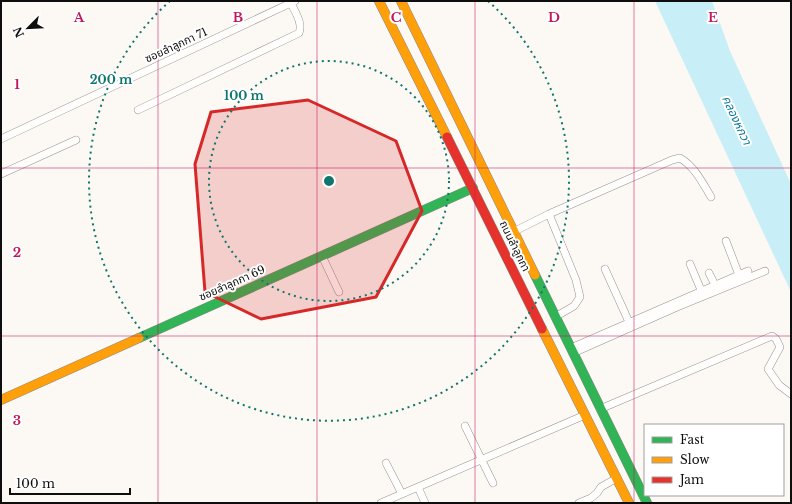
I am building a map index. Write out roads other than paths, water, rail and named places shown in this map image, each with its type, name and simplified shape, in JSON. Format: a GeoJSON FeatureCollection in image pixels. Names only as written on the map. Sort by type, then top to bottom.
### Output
{"type":"FeatureCollection","features":[{"type":"Feature","properties":{"kind":"main road","name":"ถนนลำลูกกา"},"geometry":{"type":"LineString","coordinates":[[379,1],[629,503]]}},
{"type":"Feature","properties":{"kind":"main road","name":"ถนนลำลูกกา"},"geometry":{"type":"LineString","coordinates":[[401,1],[647,503]]}},
{"type":"Feature","properties":{"kind":"main road","name":"ซอยลำลูกกา 69"},"geometry":{"type":"LineString","coordinates":[[1,400],[473,188]]}},
{"type":"Feature","properties":{"kind":"main road"},"geometry":{"type":"LineString","coordinates":[[518,278],[533,272]]}},
{"type":"Feature","properties":{"kind":"street"},"geometry":{"type":"LineString","coordinates":[[138,110],[299,33],[301,29],[293,2]]}},
{"type":"Feature","properties":{"kind":"street","name":"ซอยลำลูกกา 71"},"geometry":{"type":"LineString","coordinates":[[1,139],[293,2]]}},
{"type":"Feature","properties":{"kind":"street"},"geometry":{"type":"LineString","coordinates":[[1,174],[76,140]]}},
{"type":"Feature","properties":{"kind":"street"},"geometry":{"type":"LineString","coordinates":[[514,232],[549,214],[672,160],[680,158],[694,169],[711,197]]}},
{"type":"Feature","properties":{"kind":"street"},"geometry":{"type":"LineString","coordinates":[[549,214],[576,280],[580,297],[574,306],[555,317]]}},
{"type":"Feature","properties":{"kind":"street"},"geometry":{"type":"LineString","coordinates":[[726,241],[739,275]]}},
{"type":"Feature","properties":{"kind":"street"},"geometry":{"type":"LineString","coordinates":[[322,256],[339,292]]}},
{"type":"Feature","properties":{"kind":"street"},"geometry":{"type":"LineString","coordinates":[[690,264],[701,290]]}},
{"type":"Feature","properties":{"kind":"street"},"geometry":{"type":"LineString","coordinates":[[605,269],[629,322]]}},
{"type":"Feature","properties":{"kind":"street"},"geometry":{"type":"LineString","coordinates":[[572,351],[629,322],[748,270]]}},
{"type":"Feature","properties":{"kind":"street"},"geometry":{"type":"LineString","coordinates":[[572,351],[765,271]]}},
{"type":"Feature","properties":{"kind":"street"},"geometry":{"type":"LineString","coordinates":[[709,273],[715,285]]}},
{"type":"Feature","properties":{"kind":"street"},"geometry":{"type":"LineString","coordinates":[[600,409],[772,336],[776,339],[780,347],[768,369],[779,385],[791,394]]}},
{"type":"Feature","properties":{"kind":"street"},"geometry":{"type":"LineString","coordinates":[[380,503],[585,414]]}},
{"type":"Feature","properties":{"kind":"street"},"geometry":{"type":"LineString","coordinates":[[466,426],[493,483]]}},
{"type":"Feature","properties":{"kind":"street"},"geometry":{"type":"LineString","coordinates":[[386,463],[402,494]]}},
{"type":"Feature","properties":{"kind":"street"},"geometry":{"type":"LineString","coordinates":[[579,503],[592,498],[600,488],[617,478]]}},
{"type":"Feature","properties":{"kind":"street"},"geometry":{"type":"LineString","coordinates":[[418,487],[426,503]]}},
{"type":"Feature","properties":{"kind":"water","name":"คลองหกวา"},"geometry":{"type":"Polygon","coordinates":[[[655,1],[712,1],[730,51],[791,184],[791,292],[655,1]]]}}]}
